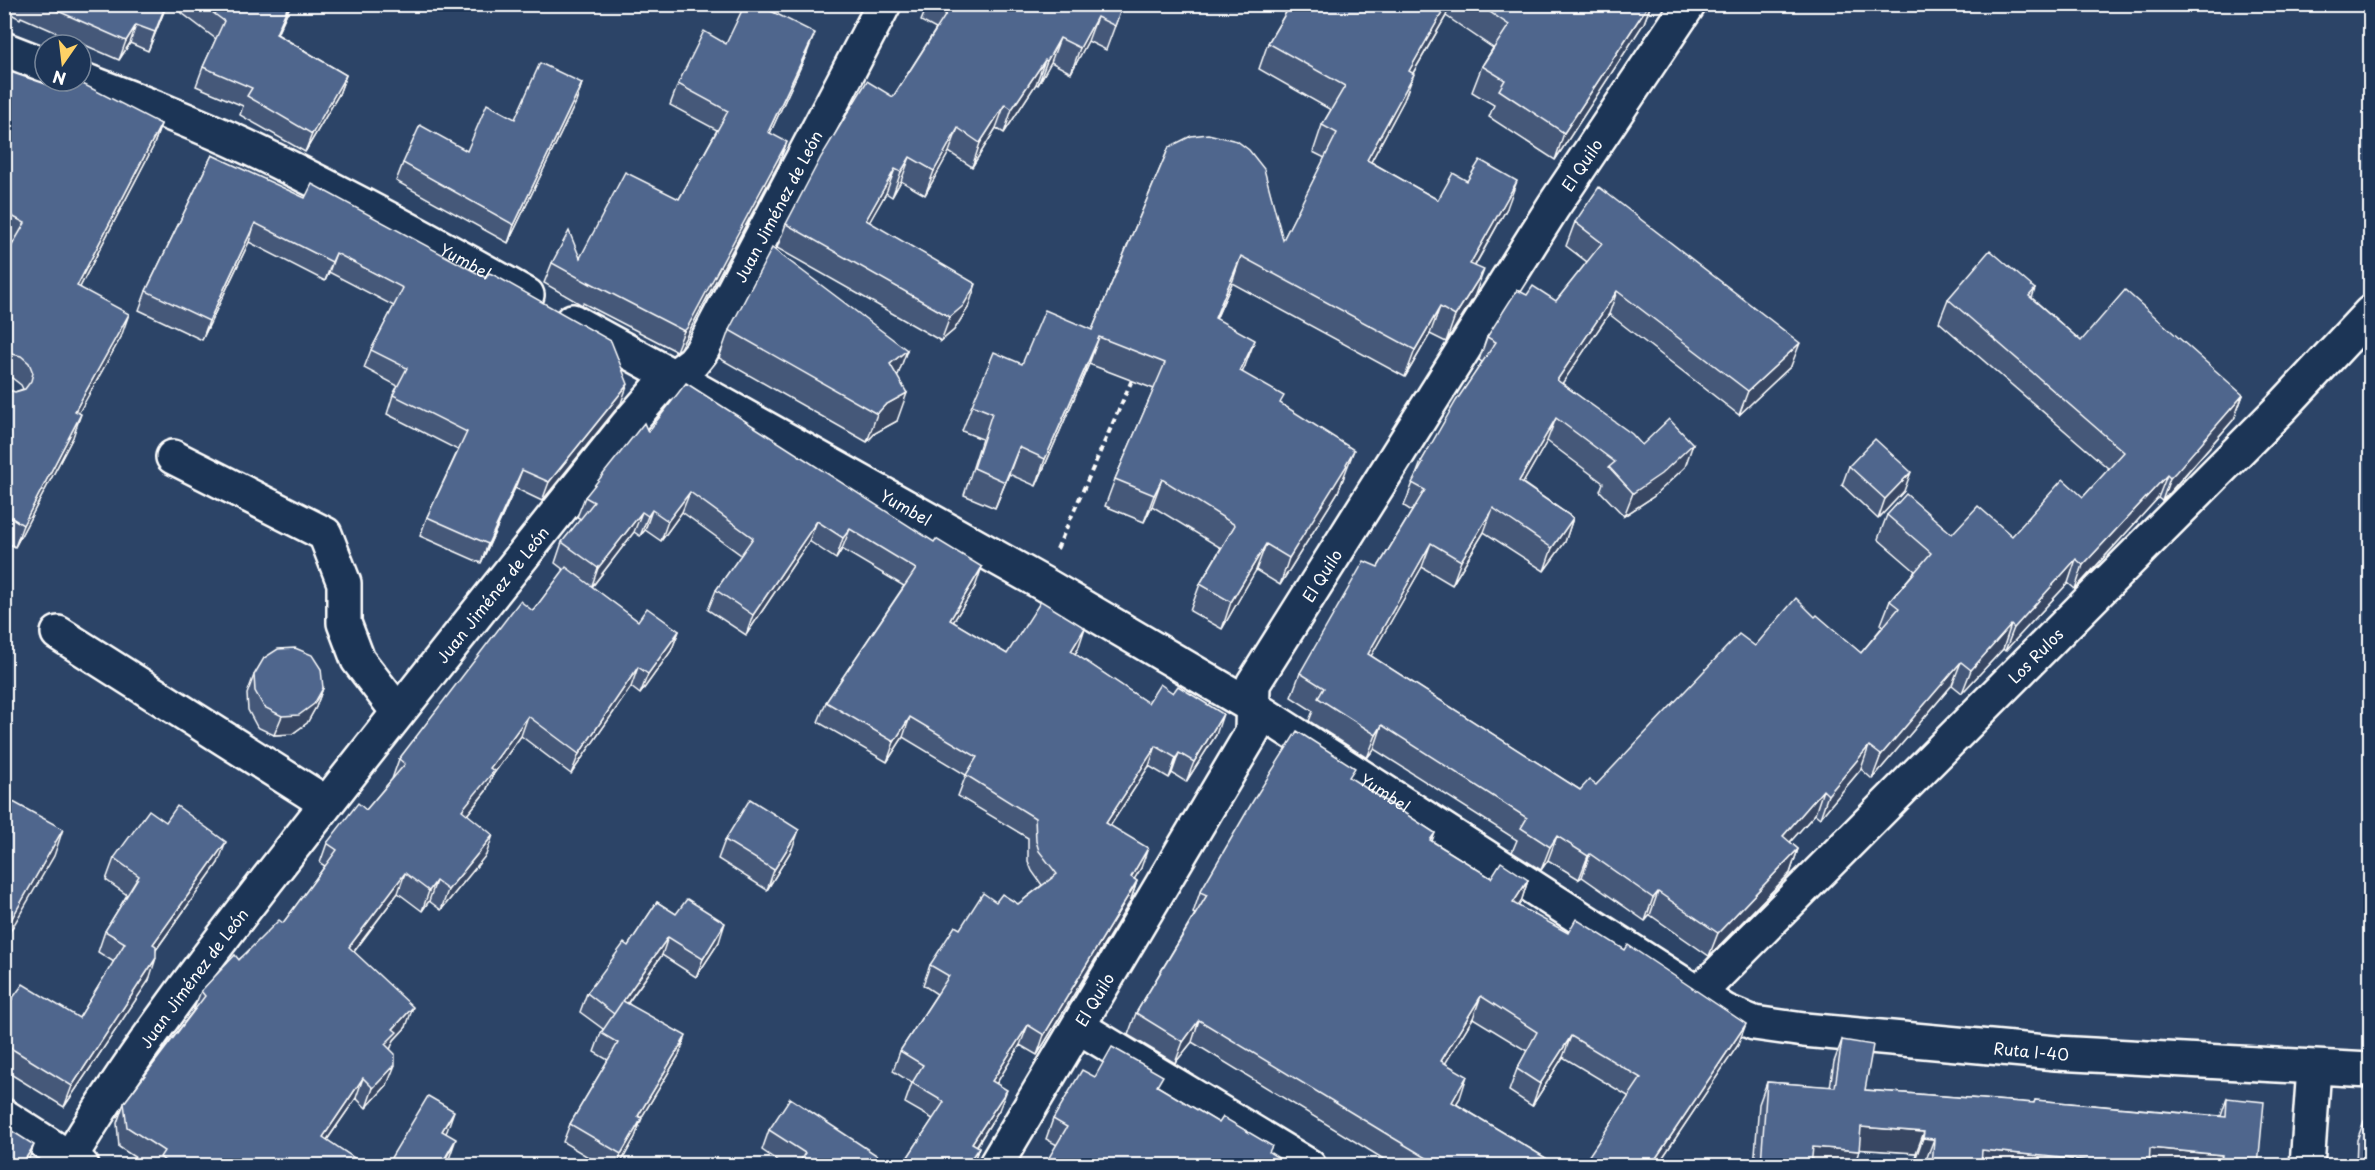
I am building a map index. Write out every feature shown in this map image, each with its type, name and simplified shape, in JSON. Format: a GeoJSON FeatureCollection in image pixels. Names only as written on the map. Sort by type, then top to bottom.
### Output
{"type":"FeatureCollection","features":[{"type":"Feature","properties":{"kind":"street","name":"Juan Jiménez de León"},"geometry":{"type":"LineString","coordinates":[[72,1163],[143,1047],[227,931],[326,803],[627,425],[659,388],[675,377],[701,352],[884,4]]}},
{"type":"Feature","properties":{"kind":"street","name":"El Quilo"},"geometry":{"type":"LineString","coordinates":[[995,1166],[1252,733],[1253,684],[1553,207],[1689,4]]}},
{"type":"Feature","properties":{"kind":"street"},"geometry":{"type":"LineString","coordinates":[[4,49],[33,60]]}},
{"type":"Feature","properties":{"kind":"street","name":"Yumbel"},"geometry":{"type":"LineString","coordinates":[[93,84],[172,114],[327,188],[475,266],[1042,583],[1252,707],[1698,994]]}},
{"type":"Feature","properties":{"kind":"street","name":"Los Rulos"},"geometry":{"type":"LineString","coordinates":[[1698,994],[2284,405],[2370,313]]}},
{"type":"Feature","properties":{"kind":"street"},"geometry":{"type":"LineString","coordinates":[[173,457],[325,534],[344,583],[344,623],[358,660],[398,712]]}},
{"type":"Feature","properties":{"kind":"street"},"geometry":{"type":"LineString","coordinates":[[58,633],[326,803]]}},
{"type":"Feature","properties":{"kind":"street","name":"Ruta I-40"},"geometry":{"type":"LineString","coordinates":[[1698,994],[1725,1011],[1754,1023],[1779,1028],[2056,1053],[2370,1070]]}},
{"type":"Feature","properties":{"kind":"street"},"geometry":{"type":"LineString","coordinates":[[1079,1027],[1309,1166]]}},
{"type":"Feature","properties":{"kind":"street"},"geometry":{"type":"LineString","coordinates":[[2307,1166],[2314,1068]]}},
{"type":"Feature","properties":{"kind":"street"},"geometry":{"type":"LineString","coordinates":[[4,1116],[72,1163]]}},
{"type":"Feature","properties":{"kind":"path"},"geometry":{"type":"LineString","coordinates":[[1042,583],[1132,380]]}},
{"type":"Feature","properties":{"kind":"building"},"geometry":{"type":"Polygon","coordinates":[[[42,4],[166,4],[155,32],[136,25],[126,41],[42,4]]]}},
{"type":"Feature","properties":{"kind":"building"},"geometry":{"type":"Polygon","coordinates":[[[201,4],[289,4],[276,34],[346,75],[312,134],[247,96],[252,88],[203,67],[224,21],[201,4]]]}},
{"type":"Feature","properties":{"kind":"building"},"geometry":{"type":"Polygon","coordinates":[[[745,4],[757,4],[815,33],[768,132],[787,142],[684,331],[552,263],[569,231],[580,258],[625,172],[679,199],[728,111],[678,84],[704,31],[726,44],[745,4]]]}},
{"type":"Feature","properties":{"kind":"building"},"geometry":{"type":"Polygon","coordinates":[[[944,4],[1123,4],[1115,26],[1097,17],[1080,48],[1060,38],[1047,61],[1045,60],[1012,109],[1005,104],[980,143],[958,128],[934,171],[910,157],[901,172],[895,169],[866,220],[976,284],[963,306],[950,317],[786,224],[821,157],[867,81],[893,97],[950,8],[944,4]]]}},
{"type":"Feature","properties":{"kind":"building"},"geometry":{"type":"Polygon","coordinates":[[[1291,4],[1447,4],[1409,71],[1414,74],[1367,160],[1438,200],[1453,173],[1467,181],[1480,160],[1517,181],[1470,264],[1484,270],[1455,316],[1440,307],[1415,350],[1241,256],[1215,318],[1255,340],[1240,371],[1284,396],[1280,403],[1354,450],[1289,558],[1266,544],[1231,602],[1200,584],[1235,525],[1162,479],[1154,495],[1115,479],[1165,363],[1099,337],[1045,459],[1019,447],[1005,482],[974,468],[992,413],[972,405],[994,352],[1022,364],[1045,310],[1092,330],[1169,147],[1191,136],[1208,134],[1237,141],[1249,150],[1264,169],[1283,240],[1337,133],[1322,125],[1345,86],[1268,43],[1291,4]]]}},
{"type":"Feature","properties":{"kind":"building"},"geometry":{"type":"Polygon","coordinates":[[[1478,4],[1649,4],[1564,133],[1499,90],[1505,80],[1482,66],[1509,25],[1478,4]]]}},
{"type":"Feature","properties":{"kind":"building"},"geometry":{"type":"Polygon","coordinates":[[[540,63],[582,83],[514,225],[403,163],[420,125],[467,151],[487,104],[515,119],[540,63]]]}},
{"type":"Feature","properties":{"kind":"building"},"geometry":{"type":"Polygon","coordinates":[[[4,70],[33,80],[33,93],[93,93],[93,89],[161,124],[77,286],[129,314],[75,411],[81,414],[23,525],[4,513],[4,389],[15,392],[25,389],[33,373],[29,363],[21,356],[12,354],[4,356],[4,259],[25,223],[4,212],[4,70]]]}},
{"type":"Feature","properties":{"kind":"building"},"geometry":{"type":"Polygon","coordinates":[[[212,155],[305,198],[312,184],[486,278],[489,273],[494,275],[611,341],[628,384],[549,482],[522,470],[488,544],[427,517],[467,432],[393,395],[407,368],[371,350],[403,288],[336,253],[332,262],[255,223],[209,321],[146,291],[212,155]]]}},
{"type":"Feature","properties":{"kind":"building"},"geometry":{"type":"Polygon","coordinates":[[[1599,187],[1800,343],[1748,391],[1617,291],[1557,380],[1632,434],[1642,445],[1669,419],[1693,444],[1661,474],[1633,493],[1609,467],[1615,462],[1556,418],[1519,481],[1573,518],[1552,548],[1493,508],[1461,561],[1431,543],[1368,654],[1580,790],[1589,780],[1596,785],[1739,634],[1755,646],[1796,598],[1815,617],[1817,615],[1861,653],[1899,608],[1890,601],[1931,553],[1887,515],[1906,494],[1952,534],[1978,506],[2012,536],[2063,479],[2083,497],[2124,452],[1948,299],[1990,250],[2035,289],[2029,296],[2081,341],[2125,290],[2243,395],[2176,472],[2170,478],[2167,475],[2083,565],[2076,559],[2014,628],[2011,625],[1971,670],[1961,662],[1881,755],[1869,746],[1828,795],[1823,790],[1783,836],[1798,849],[1718,933],[1658,892],[1653,898],[1590,854],[1588,856],[1557,836],[1550,847],[1521,828],[1527,818],[1382,725],[1376,735],[1318,698],[1324,688],[1300,673],[1364,561],[1378,567],[1425,490],[1412,483],[1423,463],[1421,462],[1456,401],[1496,342],[1487,337],[1517,290],[1527,295],[1533,286],[1556,301],[1602,243],[1575,222],[1599,187]]]}},
{"type":"Feature","properties":{"kind":"building"},"geometry":{"type":"Polygon","coordinates":[[[772,248],[907,350],[890,364],[907,393],[885,405],[877,414],[729,330],[772,248]]]}},
{"type":"Feature","properties":{"kind":"building"},"geometry":{"type":"Polygon","coordinates":[[[686,383],[934,542],[936,539],[982,567],[950,620],[1007,654],[1041,601],[1085,628],[1071,651],[1148,703],[1160,684],[1173,693],[1178,686],[1223,714],[1194,762],[1179,753],[1176,758],[1156,746],[1106,823],[1148,848],[1131,877],[1137,881],[1044,1035],[1028,1025],[992,1081],[1007,1090],[972,1143],[979,1147],[966,1166],[902,1166],[944,1102],[912,1083],[923,1065],[900,1051],[949,976],[930,965],[955,926],[960,929],[983,893],[996,902],[1002,894],[1018,904],[1057,874],[1039,851],[1035,818],[966,775],[977,757],[910,717],[894,742],[826,702],[916,569],[850,529],[843,538],[817,521],[753,615],[716,590],[753,538],[690,492],[668,521],[652,510],[648,516],[642,512],[598,568],[562,542],[594,502],[585,497],[644,423],[648,432],[686,383]]]}},
{"type":"Feature","properties":{"kind":"building"},"geometry":{"type":"Polygon","coordinates":[[[1875,439],[1911,472],[1885,499],[1849,466],[1875,439]]]}},
{"type":"Feature","properties":{"kind":"building"},"geometry":{"type":"Polygon","coordinates":[[[566,567],[638,621],[647,608],[679,631],[648,674],[638,667],[579,754],[528,716],[490,768],[494,771],[462,810],[493,835],[448,890],[436,881],[429,891],[405,873],[349,947],[413,1007],[393,1029],[397,1032],[385,1044],[395,1054],[395,1065],[373,1088],[363,1078],[323,1137],[366,1166],[171,1166],[160,1157],[164,1151],[127,1127],[124,1103],[205,996],[201,991],[235,955],[239,960],[279,920],[283,923],[337,850],[327,843],[358,803],[366,810],[405,764],[399,759],[520,601],[533,611],[566,567]]]}},
{"type":"Feature","properties":{"kind":"building"},"geometry":{"type":"Polygon","coordinates":[[[295,648],[312,655],[321,669],[323,688],[314,704],[299,715],[282,716],[264,707],[255,691],[254,675],[264,658],[278,649],[295,648]]]}},
{"type":"Feature","properties":{"kind":"building"},"geometry":{"type":"Polygon","coordinates":[[[1297,731],[1355,768],[1349,777],[1435,833],[1430,840],[1491,878],[1501,862],[1528,880],[1513,903],[1568,933],[1576,919],[1625,950],[1628,945],[1746,1024],[1652,1164],[1657,1166],[1582,1166],[1641,1078],[1571,1036],[1540,1084],[1517,1069],[1537,1032],[1481,996],[1441,1061],[1467,1076],[1452,1102],[1559,1166],[1440,1166],[1199,1020],[1183,1042],[1136,1013],[1207,895],[1200,892],[1297,731]]]}},
{"type":"Feature","properties":{"kind":"building"},"geometry":{"type":"Polygon","coordinates":[[[4,797],[63,829],[4,932],[4,797]]]}},
{"type":"Feature","properties":{"kind":"building"},"geometry":{"type":"Polygon","coordinates":[[[750,799],[799,830],[774,870],[725,840],[750,799]]]}},
{"type":"Feature","properties":{"kind":"building"},"geometry":{"type":"Polygon","coordinates":[[[177,806],[226,842],[153,944],[156,946],[156,958],[72,1086],[4,1044],[4,1010],[23,984],[79,1018],[125,943],[105,931],[139,876],[114,858],[149,810],[166,822],[177,806]]]}},
{"type":"Feature","properties":{"kind":"building"},"geometry":{"type":"Polygon","coordinates":[[[687,899],[725,923],[703,959],[668,937],[623,1001],[686,1036],[638,1116],[642,1118],[621,1154],[570,1124],[618,1043],[601,1033],[614,1014],[587,993],[624,943],[628,946],[657,902],[676,914],[687,899]]]}},
{"type":"Feature","properties":{"kind":"building"},"geometry":{"type":"Polygon","coordinates":[[[1842,1040],[1873,1045],[1865,1090],[2034,1103],[2035,1100],[2226,1117],[2227,1098],[2264,1102],[2258,1166],[2221,1166],[2222,1155],[2150,1148],[2149,1166],[1982,1150],[1981,1166],[1932,1166],[1934,1139],[1923,1138],[1924,1132],[1861,1127],[1859,1151],[1813,1147],[1811,1166],[1766,1166],[1766,1163],[1761,1163],[1767,1082],[1835,1087],[1842,1040]]]}},
{"type":"Feature","properties":{"kind":"building"},"geometry":{"type":"Polygon","coordinates":[[[1112,1047],[1163,1076],[1157,1086],[1219,1123],[1223,1117],[1272,1146],[1269,1152],[1291,1166],[1044,1166],[1067,1127],[1053,1119],[1082,1070],[1095,1077],[1112,1047]]]}},
{"type":"Feature","properties":{"kind":"building"},"geometry":{"type":"Polygon","coordinates":[[[428,1096],[454,1111],[442,1131],[456,1139],[442,1163],[446,1166],[386,1166],[428,1096]]]}},
{"type":"Feature","properties":{"kind":"building"},"geometry":{"type":"Polygon","coordinates":[[[790,1098],[893,1166],[797,1166],[805,1153],[769,1130],[790,1098]]]}},
{"type":"Feature","properties":{"kind":"building"},"geometry":{"type":"Polygon","coordinates":[[[2364,1121],[2370,1121],[2370,1166],[2363,1166],[2364,1121]]]}},
{"type":"Feature","properties":{"kind":"building"},"geometry":{"type":"Polygon","coordinates":[[[4,1126],[34,1145],[21,1166],[4,1166],[4,1126]]]}}]}
